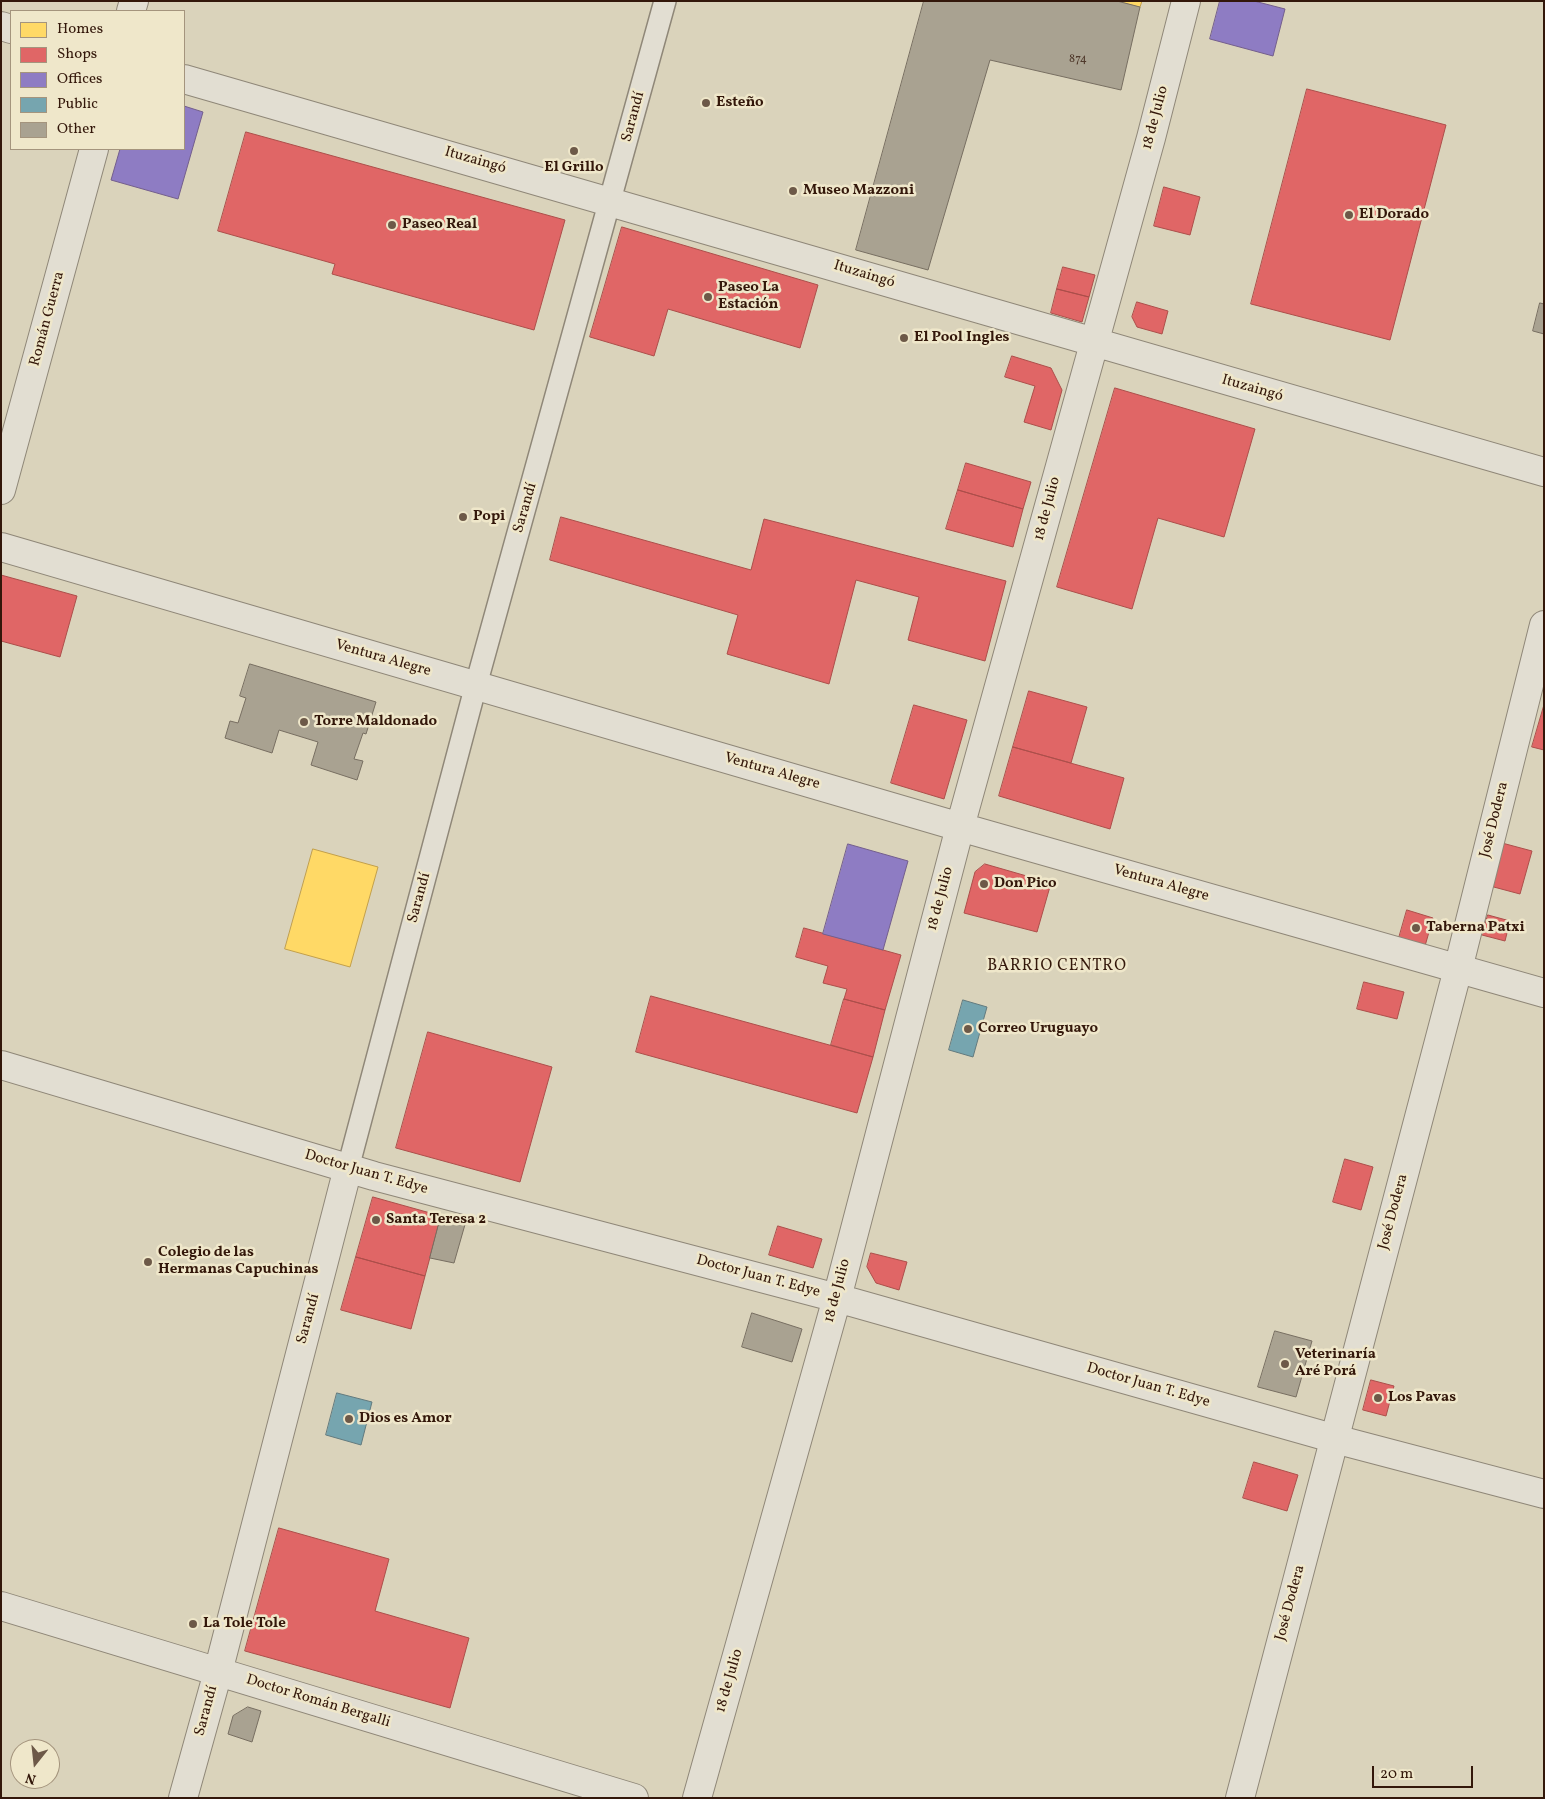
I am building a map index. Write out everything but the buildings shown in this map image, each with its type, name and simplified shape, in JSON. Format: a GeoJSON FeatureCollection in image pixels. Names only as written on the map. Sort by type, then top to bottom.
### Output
{"type":"FeatureCollection","features":[{"type":"Feature","properties":{"kind":"street","name":"Sarandí"},"geometry":{"type":"LineString","coordinates":[[183,1798],[218,1672],[348,1168],[476,685],[612,200],[665,1]]}},
{"type":"Feature","properties":{"kind":"street","name":"18 de Julio"},"geometry":{"type":"LineString","coordinates":[[698,1798],[837,1298],[960,827],[1094,344],[1186,1]]}},
{"type":"Feature","properties":{"kind":"street","name":"Ituzaingó"},"geometry":{"type":"LineString","coordinates":[[185,78],[612,200],[1094,344],[1544,472]]}},
{"type":"Feature","properties":{"kind":"street","name":"Román Guerra"},"geometry":{"type":"LineString","coordinates":[[1,490],[94,150]]}},
{"type":"Feature","properties":{"kind":"street","name":"Ventura Alegre"},"geometry":{"type":"LineString","coordinates":[[1,547],[960,827],[1544,992]]}},
{"type":"Feature","properties":{"kind":"street","name":"José Dodera"},"geometry":{"type":"LineString","coordinates":[[1240,1798],[1458,969],[1544,624]]}},
{"type":"Feature","properties":{"kind":"street","name":"Doctor Juan T. Edye"},"geometry":{"type":"LineString","coordinates":[[1,1065],[348,1168],[837,1298],[1335,1438],[1544,1494]]}},
{"type":"Feature","properties":{"kind":"street","name":"Doctor Román Bergalli"},"geometry":{"type":"LineString","coordinates":[[1,1606],[634,1798]]}},
{"type":"Feature","properties":{"kind":"place","name":"Esteño"},"geometry":{"type":"Point","coordinates":[706,103]}},
{"type":"Feature","properties":{"kind":"place","name":"El Grillo"},"geometry":{"type":"Point","coordinates":[574,151]}},
{"type":"Feature","properties":{"kind":"place","name":"Museo Mazzoni"},"geometry":{"type":"Point","coordinates":[793,191]}},
{"type":"Feature","properties":{"kind":"place","name":"El Dorado"},"geometry":{"type":"Point","coordinates":[1349,215]}},
{"type":"Feature","properties":{"kind":"place","name":"Paseo Real"},"geometry":{"type":"Point","coordinates":[392,225]}},
{"type":"Feature","properties":{"kind":"place","name":"Paseo La Estación"},"geometry":{"type":"Point","coordinates":[708,297]}},
{"type":"Feature","properties":{"kind":"place","name":"El Pool Ingles"},"geometry":{"type":"Point","coordinates":[904,338]}},
{"type":"Feature","properties":{"kind":"place","name":"Popi"},"geometry":{"type":"Point","coordinates":[463,517]}},
{"type":"Feature","properties":{"kind":"place","name":"Torre Maldonado"},"geometry":{"type":"Point","coordinates":[304,722]}},
{"type":"Feature","properties":{"kind":"place","name":"Don Pico"},"geometry":{"type":"Point","coordinates":[984,884]}},
{"type":"Feature","properties":{"kind":"place","name":"Taberna Patxi"},"geometry":{"type":"Point","coordinates":[1416,928]}},
{"type":"Feature","properties":{"kind":"place","name":"Correo Uruguayo"},"geometry":{"type":"Point","coordinates":[968,1029]}},
{"type":"Feature","properties":{"kind":"place","name":"Santa Teresa 2"},"geometry":{"type":"Point","coordinates":[376,1220]}},
{"type":"Feature","properties":{"kind":"place","name":"Colegio de las Hermanas Capuchinas"},"geometry":{"type":"Point","coordinates":[148,1262]}},
{"type":"Feature","properties":{"kind":"place","name":"Veterinaría Aré Porá"},"geometry":{"type":"Point","coordinates":[1285,1364]}},
{"type":"Feature","properties":{"kind":"place","name":"Los Pavas"},"geometry":{"type":"Point","coordinates":[1378,1398]}},
{"type":"Feature","properties":{"kind":"place","name":"Dios es Amor"},"geometry":{"type":"Point","coordinates":[349,1419]}},
{"type":"Feature","properties":{"kind":"place","name":"La Tole Tole"},"geometry":{"type":"Point","coordinates":[193,1624]}},
{"type":"Feature","properties":{"kind":"district","name":"BARRIO CENTRO"},"geometry":{"type":"Point","coordinates":[1057,967]}}]}
